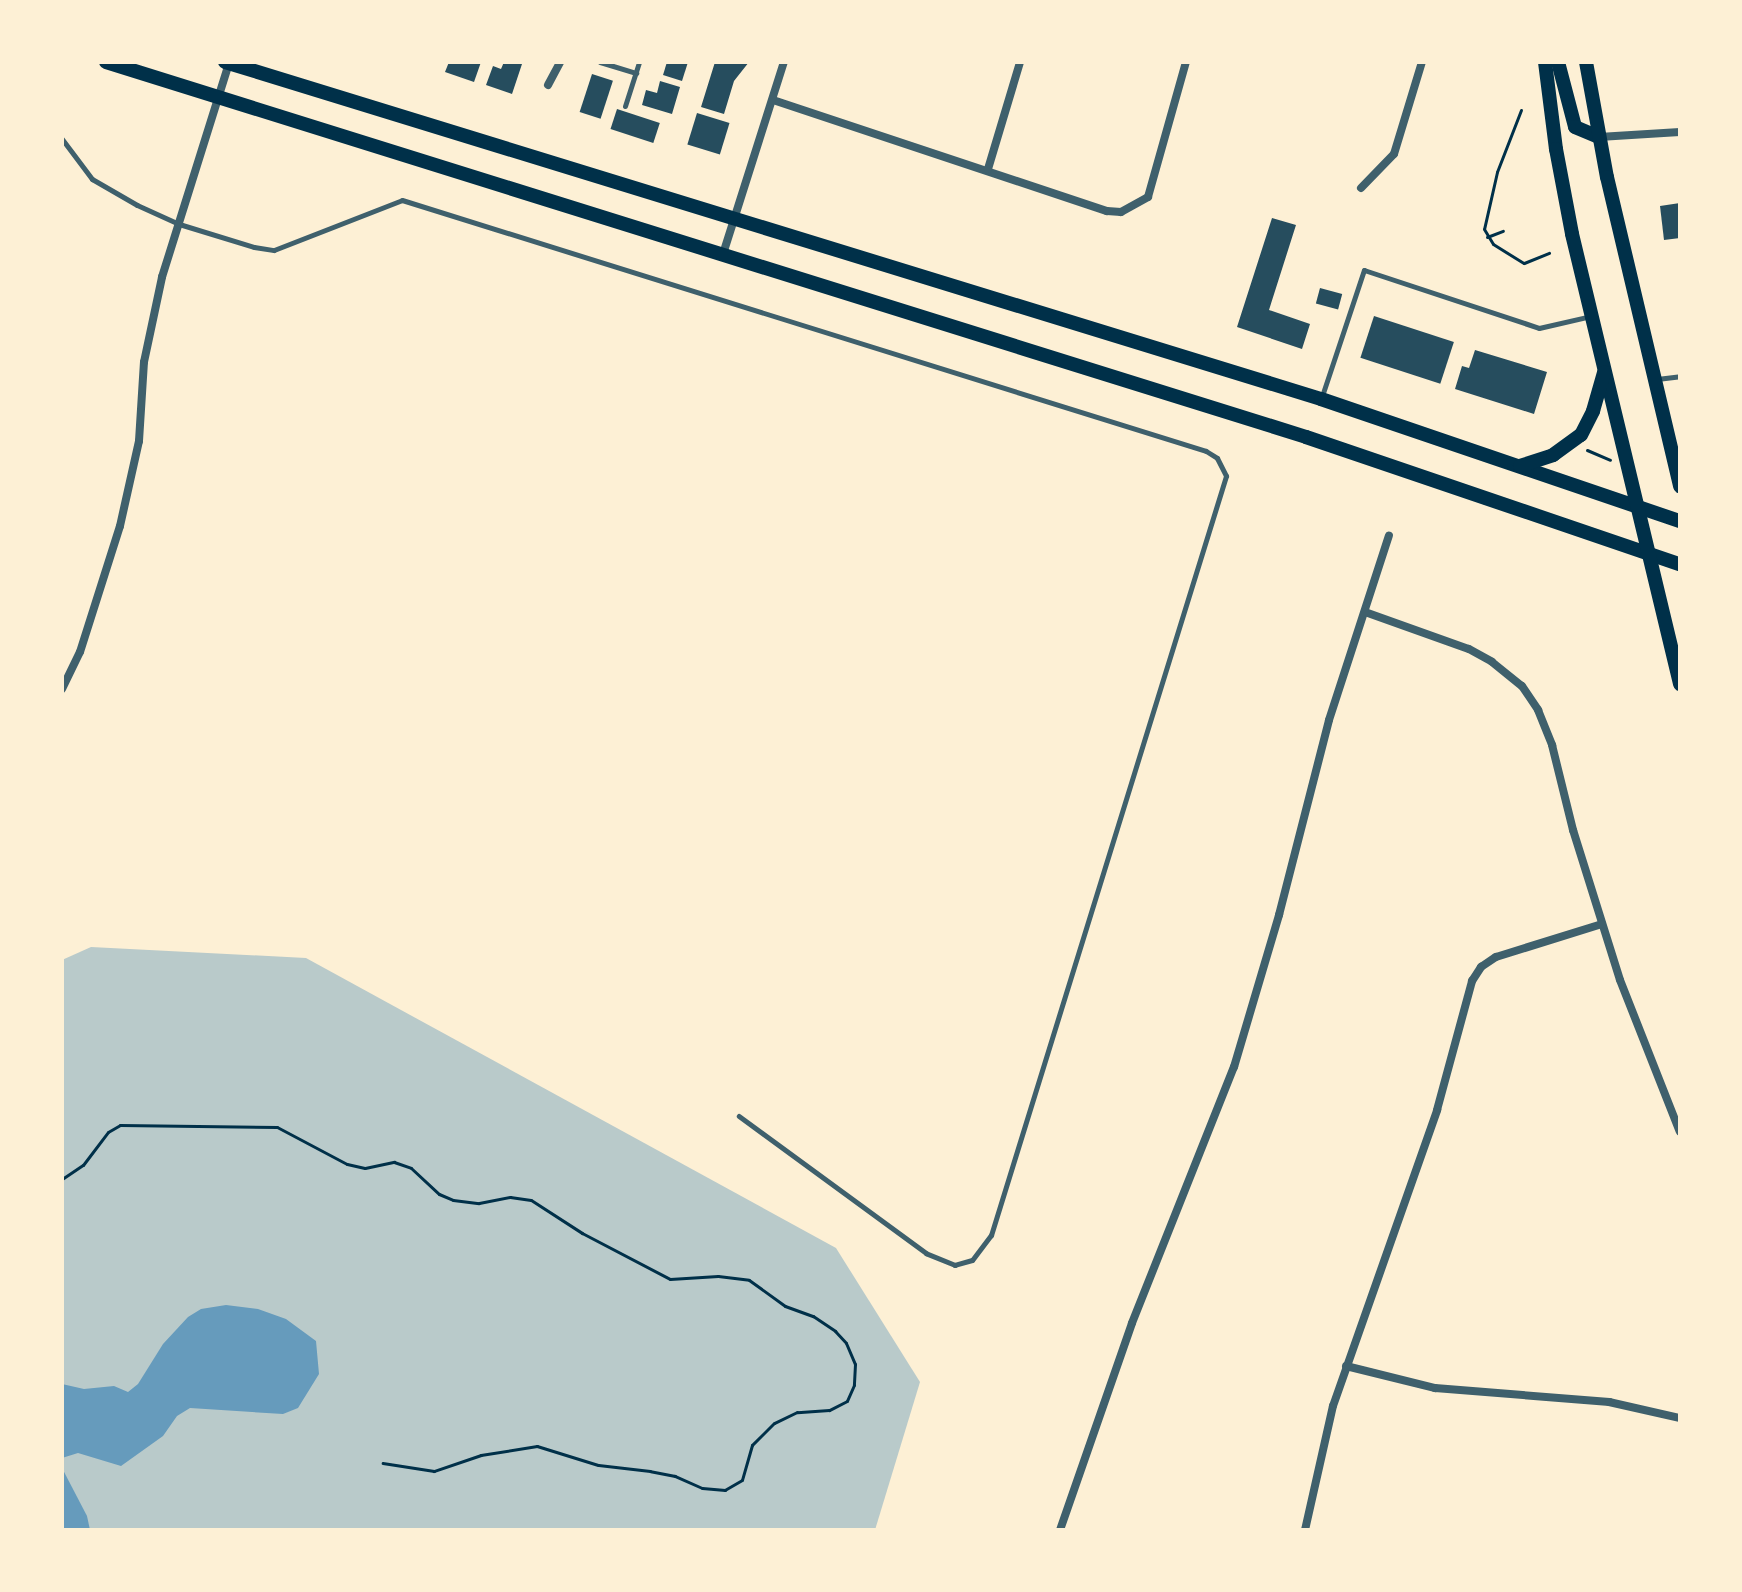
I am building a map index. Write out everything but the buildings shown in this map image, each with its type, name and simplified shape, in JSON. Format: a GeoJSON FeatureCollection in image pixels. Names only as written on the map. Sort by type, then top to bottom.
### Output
{"type":"FeatureCollection","features":[{"type":"Feature","properties":{"kind":"main road"},"geometry":{"type":"LineString","coordinates":[[106,62],[1306,437],[1680,564]]}},
{"type":"Feature","properties":{"kind":"main road"},"geometry":{"type":"LineString","coordinates":[[228,62],[1321,399],[1680,521]]}},
{"type":"Feature","properties":{"kind":"main road"},"geometry":{"type":"LineString","coordinates":[[1545,62],[1561,182],[1680,684]]}},
{"type":"Feature","properties":{"kind":"main road"},"geometry":{"type":"LineString","coordinates":[[1558,62],[1575,127],[1584,134],[1599,137]]}},
{"type":"Feature","properties":{"kind":"main road"},"geometry":{"type":"LineString","coordinates":[[1586,62],[1599,137],[1680,487]]}},
{"type":"Feature","properties":{"kind":"main road"},"geometry":{"type":"LineString","coordinates":[[1520,466],[1553,455],[1581,435],[1593,411],[1606,368]]}},
{"type":"Feature","properties":{"kind":"street"},"geometry":{"type":"LineString","coordinates":[[62,689],[80,652],[120,526],[139,441],[144,362],[162,277],[228,62]]}},
{"type":"Feature","properties":{"kind":"street"},"geometry":{"type":"LineString","coordinates":[[548,85],[560,62]]}},
{"type":"Feature","properties":{"kind":"street"},"geometry":{"type":"LineString","coordinates":[[723,254],[784,62]]}},
{"type":"Feature","properties":{"kind":"street"},"geometry":{"type":"LineString","coordinates":[[988,169],[1020,62]]}},
{"type":"Feature","properties":{"kind":"street"},"geometry":{"type":"LineString","coordinates":[[773,100],[1107,211],[1121,212],[1141,204],[1153,182],[1186,62]]}},
{"type":"Feature","properties":{"kind":"street"},"geometry":{"type":"LineString","coordinates":[[1361,188],[1394,154],[1422,62]]}},
{"type":"Feature","properties":{"kind":"street"},"geometry":{"type":"LineString","coordinates":[[1599,137],[1680,132]]}},
{"type":"Feature","properties":{"kind":"street"},"geometry":{"type":"LineString","coordinates":[[1060,1530],[1106,1390],[1234,1067],[1279,915],[1309,790],[1389,535]]}},
{"type":"Feature","properties":{"kind":"street"},"geometry":{"type":"LineString","coordinates":[[1365,612],[1469,649],[1492,662],[1522,686],[1538,710],[1552,745],[1573,830],[1602,924],[1637,1028],[1680,1132]]}},
{"type":"Feature","properties":{"kind":"street"},"geometry":{"type":"LineString","coordinates":[[1305,1530],[1318,1465],[1346,1366],[1437,1110],[1463,1026],[1472,981],[1481,967],[1496,957],[1602,924]]}},
{"type":"Feature","properties":{"kind":"street"},"geometry":{"type":"LineString","coordinates":[[1346,1366],[1435,1388],[1609,1402],[1680,1418]]}},
{"type":"Feature","properties":{"kind":"lane"},"geometry":{"type":"LineString","coordinates":[[600,62],[636,73]]}},
{"type":"Feature","properties":{"kind":"lane"},"geometry":{"type":"LineString","coordinates":[[625,106],[639,62]]}},
{"type":"Feature","properties":{"kind":"lane"},"geometry":{"type":"LineString","coordinates":[[62,139],[92,179],[179,224],[274,250],[402,200],[1190,446],[1217,458],[1226,476],[991,1235],[972,1260],[955,1265],[926,1253],[739,1116]]}},
{"type":"Feature","properties":{"kind":"lane"},"geometry":{"type":"LineString","coordinates":[[1321,399],[1364,270],[1539,328],[1592,316]]}},
{"type":"Feature","properties":{"kind":"lane"},"geometry":{"type":"LineString","coordinates":[[1655,379],[1680,376]]}},
{"type":"Feature","properties":{"kind":"path"},"geometry":{"type":"LineString","coordinates":[[1521,110],[1485,214],[1487,237],[1524,263],[1549,253]]}},
{"type":"Feature","properties":{"kind":"path"},"geometry":{"type":"LineString","coordinates":[[1487,237],[1503,231]]}},
{"type":"Feature","properties":{"kind":"path"},"geometry":{"type":"LineString","coordinates":[[1580,447],[1613,461]]}},
{"type":"Feature","properties":{"kind":"path"},"geometry":{"type":"LineString","coordinates":[[62,1179],[83,1165],[108,1132],[120,1125],[267,1125],[285,1130],[321,1153],[354,1166],[402,1164],[439,1194],[453,1200],[479,1203],[510,1197],[531,1200],[582,1233],[670,1279],[718,1276],[749,1280],[785,1306],[813,1316],[835,1331],[846,1343],[855,1364],[854,1385],[847,1401],[829,1410],[797,1412],[774,1423],[752,1445],[742,1480],[725,1490],[702,1488],[675,1476],[650,1471],[598,1465],[537,1446],[481,1455],[434,1471],[383,1463]]}},
{"type":"Feature","properties":{"kind":"shaded area"},"geometry":{"type":"Polygon","coordinates":[[[91,947],[306,958],[836,1248],[920,1382],[875,1530],[62,1530],[62,960],[91,947]]]}},
{"type":"Feature","properties":{"kind":"water"},"geometry":{"type":"Polygon","coordinates":[[[226,1305],[258,1309],[286,1319],[316,1341],[319,1374],[298,1408],[283,1414],[190,1408],[177,1416],[163,1436],[121,1466],[78,1453],[62,1458],[62,1384],[84,1389],[114,1386],[128,1392],[138,1384],[163,1344],[188,1317],[201,1309],[226,1305]]]}},
{"type":"Feature","properties":{"kind":"water"},"geometry":{"type":"Polygon","coordinates":[[[62,1468],[87,1516],[90,1530],[62,1530],[62,1468]]]}}]}
